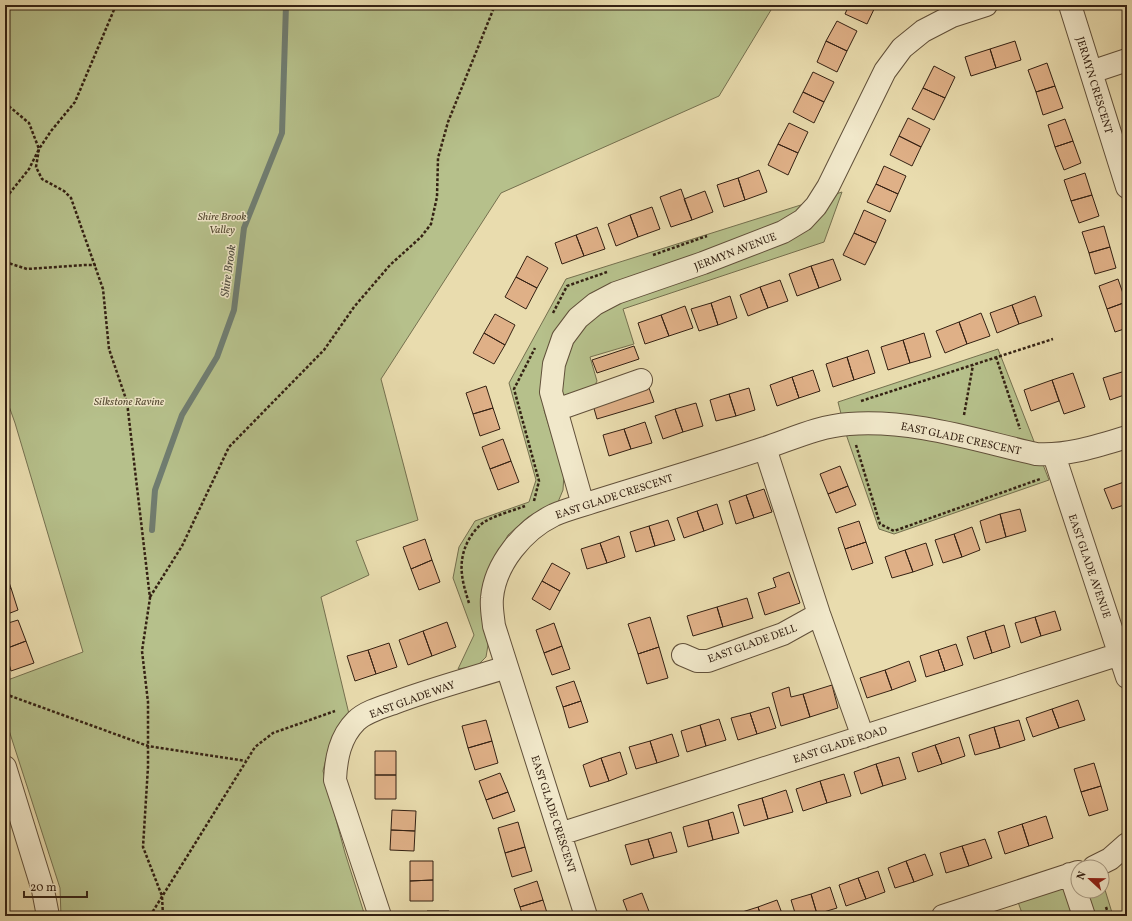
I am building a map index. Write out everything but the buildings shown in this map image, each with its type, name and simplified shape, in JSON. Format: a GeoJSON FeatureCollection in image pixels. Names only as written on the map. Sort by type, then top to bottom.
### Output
{"type":"FeatureCollection","features":[{"type":"Feature","properties":{"kind":"street","name":"JERMYN AVENUE"},"geometry":{"type":"LineString","coordinates":[[583,505],[551,392],[554,364],[563,338],[578,318],[595,304],[616,293],[703,263],[783,232],[803,220],[816,206],[828,187],[885,70],[902,48],[923,31],[952,16],[986,5]]}},
{"type":"Feature","properties":{"kind":"street","name":"JERMYN CRESCENT"},"geometry":{"type":"LineString","coordinates":[[1070,5],[1127,187]]}},
{"type":"Feature","properties":{"kind":"street"},"geometry":{"type":"LineString","coordinates":[[1091,72],[1127,60]]}},
{"type":"Feature","properties":{"kind":"street"},"geometry":{"type":"LineString","coordinates":[[556,410],[641,380]]}},
{"type":"Feature","properties":{"kind":"street","name":"EAST GLADE CRESCENT"},"geometry":{"type":"LineString","coordinates":[[586,916],[494,626],[492,599],[500,571],[512,549],[531,529],[554,515],[583,505],[765,448],[804,433],[836,425],[852,413],[875,423],[914,427],[1029,452],[1057,464],[1084,450],[1127,437]]}},
{"type":"Feature","properties":{"kind":"street"},"geometry":{"type":"LineString","coordinates":[[765,448],[819,614],[863,737]]}},
{"type":"Feature","properties":{"kind":"street","name":"EAST GLADE AVENUE"},"geometry":{"type":"LineString","coordinates":[[1057,464],[1086,558],[1127,677]]}},
{"type":"Feature","properties":{"kind":"street","name":"EAST GLADE DELL"},"geometry":{"type":"LineString","coordinates":[[683,655],[697,661],[708,661],[783,634],[819,614]]}},
{"type":"Feature","properties":{"kind":"street","name":"EAST GLADE ROAD"},"geometry":{"type":"LineString","coordinates":[[560,834],[1120,654]]}},
{"type":"Feature","properties":{"kind":"street","name":"EAST GLADE WAY"},"geometry":{"type":"LineString","coordinates":[[380,916],[335,780],[336,757],[344,737],[356,720],[375,710],[418,694],[507,667]]}},
{"type":"Feature","properties":{"kind":"street"},"geometry":{"type":"LineString","coordinates":[[5,767],[43,890],[48,916]]}},
{"type":"Feature","properties":{"kind":"street"},"geometry":{"type":"LineString","coordinates":[[1110,859],[1127,844]]}},
{"type":"Feature","properties":{"kind":"street"},"geometry":{"type":"LineString","coordinates":[[943,916],[1070,874]]}},
{"type":"Feature","properties":{"kind":"street"},"geometry":{"type":"LineString","coordinates":[[1080,899],[1084,916]]}},
{"type":"Feature","properties":{"kind":"path"},"geometry":{"type":"LineString","coordinates":[[5,199],[29,169],[39,149],[51,131],[75,102],[116,5]]}},
{"type":"Feature","properties":{"kind":"path"},"geometry":{"type":"LineString","coordinates":[[150,598],[182,546],[229,447],[324,350],[354,307],[385,271],[421,237],[431,224],[437,197],[438,158],[448,122],[495,5]]}},
{"type":"Feature","properties":{"kind":"path"},"geometry":{"type":"LineString","coordinates":[[5,103],[29,123],[39,149],[36,166],[42,179],[71,198],[96,265],[103,289],[109,348],[127,402],[150,598],[142,651],[148,702],[148,746],[143,847],[162,896],[162,916]]}},
{"type":"Feature","properties":{"kind":"path"},"geometry":{"type":"LineString","coordinates":[[5,262],[27,269],[96,265]]}},
{"type":"Feature","properties":{"kind":"path"},"geometry":{"type":"LineString","coordinates":[[1053,339],[973,365],[852,413],[880,524],[894,531],[1057,464]]}},
{"type":"Feature","properties":{"kind":"path"},"geometry":{"type":"LineString","coordinates":[[996,357],[1029,452]]}},
{"type":"Feature","properties":{"kind":"path"},"geometry":{"type":"LineString","coordinates":[[960,436],[973,365]]}},
{"type":"Feature","properties":{"kind":"path"},"geometry":{"type":"LineString","coordinates":[[5,694],[148,746],[246,761]]}},
{"type":"Feature","properties":{"kind":"path"},"geometry":{"type":"LineString","coordinates":[[150,916],[255,747],[273,733],[340,710]]}},
{"type":"Feature","properties":{"kind":"path"},"geometry":{"type":"LineString","coordinates":[[882,916],[890,913],[893,916]]}},
{"type":"Feature","properties":{"kind":"green space","name":"Shire Brook Valley"},"geometry":{"type":"Polygon","coordinates":[[[5,5],[774,5],[719,96],[501,193],[381,379],[418,520],[356,541],[369,575],[321,597],[349,714],[341,722],[330,743],[323,771],[345,853],[365,916],[61,916],[60,888],[5,718],[5,681],[83,652],[15,423],[5,395],[5,5]]]}},
{"type":"Feature","properties":{"kind":"green space"},"geometry":{"type":"Polygon","coordinates":[[[842,192],[824,242],[623,309],[634,344],[590,357],[597,381],[592,391],[544,410],[564,474],[563,490],[558,502],[528,517],[508,535],[494,561],[483,618],[488,645],[486,657],[477,666],[458,669],[474,635],[453,578],[459,547],[475,521],[529,502],[536,480],[509,383],[566,279],[842,192]]]}},
{"type":"Feature","properties":{"kind":"green space"},"geometry":{"type":"Polygon","coordinates":[[[998,349],[1049,480],[894,534],[879,529],[847,437],[838,402],[998,349]]]}},
{"type":"Feature","properties":{"kind":"green space"},"geometry":{"type":"Polygon","coordinates":[[[1070,886],[1070,899],[1108,899],[1113,916],[1023,916],[1018,902],[1070,886]]]}},
{"type":"Feature","properties":{"kind":"waterway","name":"Shire Brook"},"geometry":{"type":"LineString","coordinates":[[152,530],[155,490],[182,415],[217,357],[234,310],[244,228],[282,133],[286,5]]}},
{"type":"Feature","properties":{"kind":"park label","name":"Silkstone Ravine"},"geometry":{"type":"Point","coordinates":[129,401]}}]}
